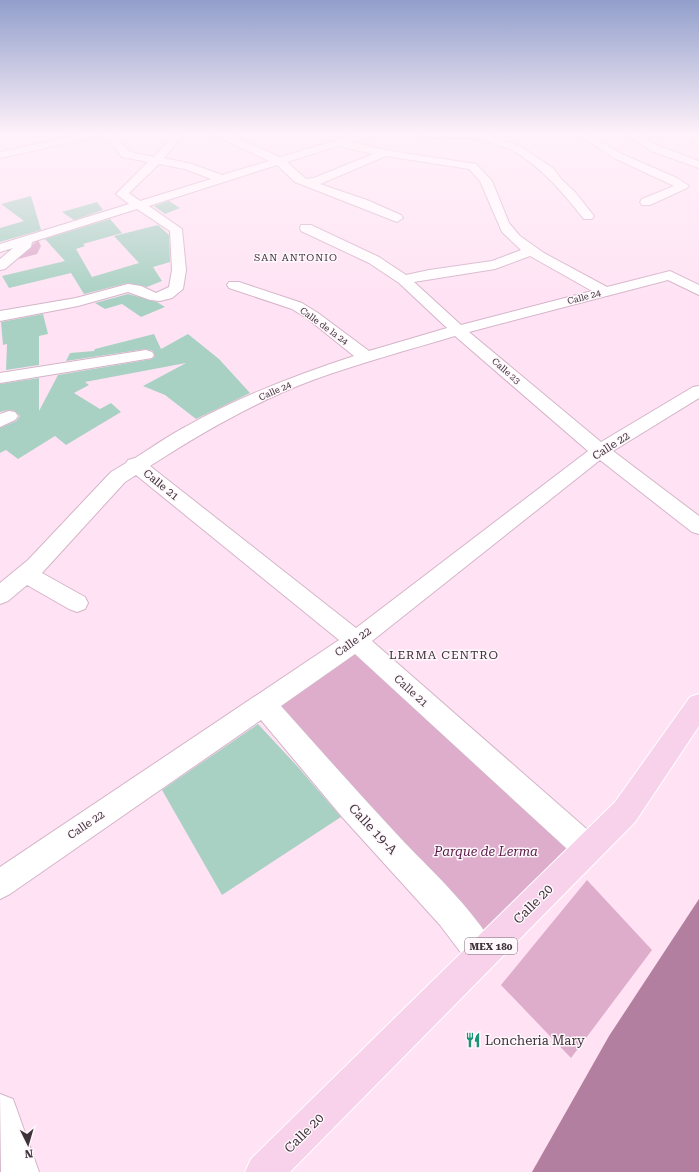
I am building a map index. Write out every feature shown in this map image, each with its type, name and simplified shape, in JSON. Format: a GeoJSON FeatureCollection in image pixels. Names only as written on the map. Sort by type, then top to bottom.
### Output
{"type":"FeatureCollection","features":[{"type":"Feature","properties":{"kind":"main road","name":"Calle 20"},"geometry":{"type":"LineString","coordinates":[[264,1172],[625,812],[699,705]]}},
{"type":"Feature","properties":{"kind":"street"},"geometry":{"type":"LineString","coordinates":[[0,316],[78,302],[128,288],[133,288],[152,297],[165,297],[176,289],[179,270],[176,229],[122,194],[127,189]]}},
{"type":"Feature","properties":{"kind":"street"},"geometry":{"type":"LineString","coordinates":[[0,248],[191,189]]}},
{"type":"Feature","properties":{"kind":"street"},"geometry":{"type":"LineString","coordinates":[[324,189],[397,218]]}},
{"type":"Feature","properties":{"kind":"street","name":"Calle 24"},"geometry":{"type":"LineString","coordinates":[[489,189],[509,233],[532,251],[606,292]]}},
{"type":"Feature","properties":{"kind":"street"},"geometry":{"type":"LineString","coordinates":[[564,189],[588,216]]}},
{"type":"Feature","properties":{"kind":"street"},"geometry":{"type":"LineString","coordinates":[[646,202],[677,189]]}},
{"type":"Feature","properties":{"kind":"street","name":"Calle 23"},"geometry":{"type":"LineString","coordinates":[[306,228],[374,260],[404,280],[458,330],[600,451],[699,527]]}},
{"type":"Feature","properties":{"kind":"street"},"geometry":{"type":"LineString","coordinates":[[0,266],[35,237]]}},
{"type":"Feature","properties":{"kind":"street"},"geometry":{"type":"LineString","coordinates":[[404,280],[429,274],[495,265],[532,251]]}},
{"type":"Feature","properties":{"kind":"street","name":"Calle 24"},"geometry":{"type":"LineString","coordinates":[[0,595],[36,566],[118,477],[136,464],[191,431],[241,406],[306,377],[366,357],[458,330],[670,275],[699,291]]}},
{"type":"Feature","properties":{"kind":"street","name":"Calle de la 24"},"geometry":{"type":"LineString","coordinates":[[234,284],[297,306],[313,316],[366,357]]}},
{"type":"Feature","properties":{"kind":"street"},"geometry":{"type":"LineString","coordinates":[[0,378],[146,355]]}},
{"type":"Feature","properties":{"kind":"street","name":"Calle 22"},"geometry":{"type":"LineString","coordinates":[[0,884],[356,641],[600,451],[699,391]]}},
{"type":"Feature","properties":{"kind":"street","name":"Calle 21"},"geometry":{"type":"LineString","coordinates":[[136,464],[356,641],[588,849]]}},
{"type":"Feature","properties":{"kind":"street"},"geometry":{"type":"LineString","coordinates":[[26,574],[77,603]]}},
{"type":"Feature","properties":{"kind":"street","name":"Calle 19-A"},"geometry":{"type":"LineString","coordinates":[[263,704],[353,808],[451,914],[482,955]]}},
{"type":"Feature","properties":{"kind":"street"},"geometry":{"type":"LineString","coordinates":[[0,1112],[20,1172]]}},
{"type":"Feature","properties":{"kind":"green space"},"geometry":{"type":"Polygon","coordinates":[[[38,240],[41,246],[37,254],[15,260],[38,240]]]}},
{"type":"Feature","properties":{"kind":"green space","name":"Parque de Lerma"},"geometry":{"type":"Polygon","coordinates":[[[356,641],[588,849],[482,955],[263,704],[356,641]]]}},
{"type":"Feature","properties":{"kind":"green space"},"geometry":{"type":"Polygon","coordinates":[[[587,880],[652,950],[571,1058],[501,985],[587,880]]]}},
{"type":"Feature","properties":{"kind":"shaded area"},"geometry":{"type":"Polygon","coordinates":[[[699,899],[699,1172],[532,1172],[609,1036],[699,899]]]}},
{"type":"Feature","properties":{"kind":"building"},"geometry":{"type":"Polygon","coordinates":[[[31,196],[41,230],[0,242],[0,228],[24,221],[1,204],[31,196]]]}},
{"type":"Feature","properties":{"kind":"building"},"geometry":{"type":"Polygon","coordinates":[[[169,201],[180,208],[165,214],[154,206],[169,201]]]}},
{"type":"Feature","properties":{"kind":"building"},"geometry":{"type":"Polygon","coordinates":[[[97,202],[103,210],[74,220],[62,212],[97,202]]]}},
{"type":"Feature","properties":{"kind":"building"},"geometry":{"type":"Polygon","coordinates":[[[110,219],[122,233],[83,244],[85,246],[76,249],[92,277],[139,263],[114,236],[158,225],[169,235],[170,262],[153,267],[162,281],[147,287],[128,283],[84,294],[71,273],[9,288],[2,276],[65,261],[45,239],[110,219]]]}},
{"type":"Feature","properties":{"kind":"building"},"geometry":{"type":"Polygon","coordinates":[[[128,294],[157,302],[165,307],[141,317],[122,304],[105,309],[95,303],[128,294]]]}},
{"type":"Feature","properties":{"kind":"building"},"geometry":{"type":"Polygon","coordinates":[[[43,314],[48,334],[39,336],[39,365],[6,370],[7,344],[3,345],[1,322],[43,314]]]}},
{"type":"Feature","properties":{"kind":"building"},"geometry":{"type":"Polygon","coordinates":[[[154,334],[161,349],[188,334],[219,359],[250,393],[196,419],[165,395],[143,386],[186,363],[85,382],[89,385],[74,393],[100,409],[111,403],[121,412],[66,445],[55,436],[18,459],[6,450],[0,453],[0,428],[16,421],[20,416],[15,411],[9,410],[0,412],[0,384],[39,378],[39,411],[58,375],[152,359],[155,356],[153,351],[146,349],[66,361],[70,353],[94,351],[95,349],[154,334]]]}},
{"type":"Feature","properties":{"kind":"building"},"geometry":{"type":"Polygon","coordinates":[[[258,724],[298,767],[341,817],[222,895],[162,790],[258,724]]]}},
{"type":"Feature","properties":{"kind":"place","name":"Loncheria Mary"},"geometry":{"type":"Point","coordinates":[473,1040]}},
{"type":"Feature","properties":{"kind":"district","name":"SAN ANTONIO"},"geometry":{"type":"Point","coordinates":[296,257]}},
{"type":"Feature","properties":{"kind":"district","name":"LERMA CENTRO"},"geometry":{"type":"Point","coordinates":[444,655]}}]}
